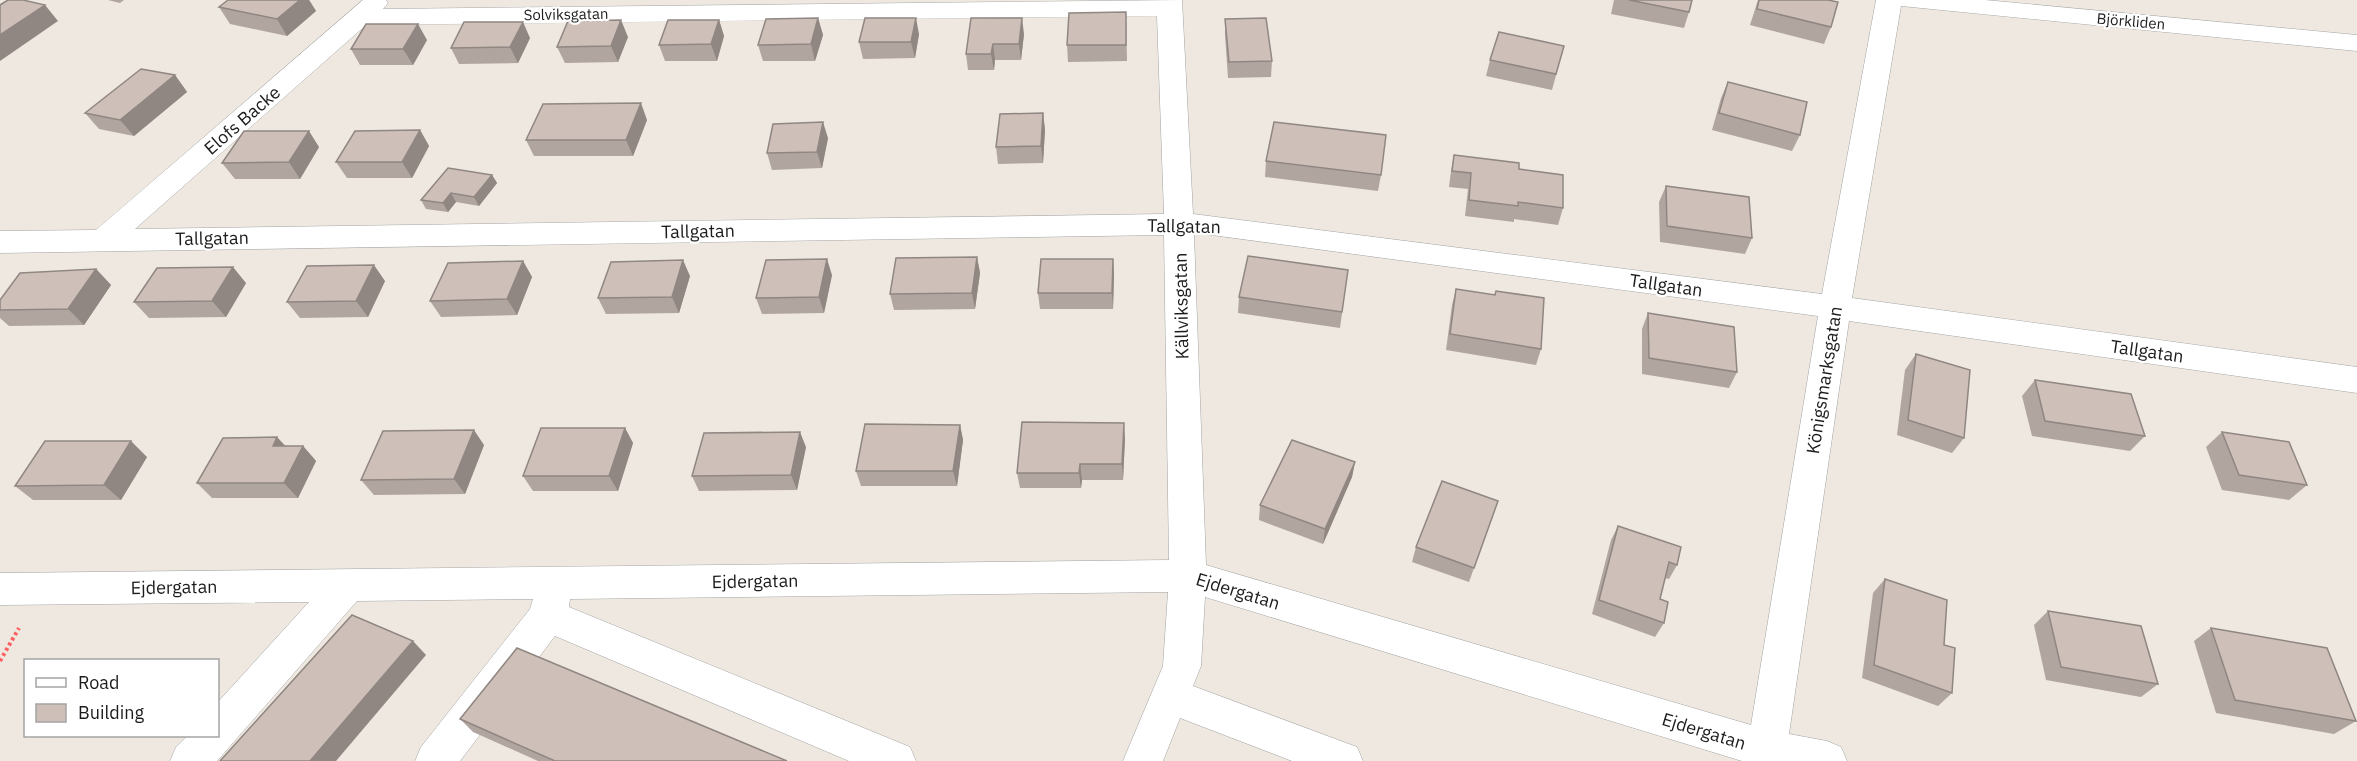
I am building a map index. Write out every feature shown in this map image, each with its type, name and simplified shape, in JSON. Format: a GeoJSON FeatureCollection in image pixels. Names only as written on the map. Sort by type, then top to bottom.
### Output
{"type":"FeatureCollection","features":[{"type":"Feature","properties":{"kind":"street","name":"Königsmarksgatan"},"geometry":{"type":"LineString","coordinates":[[1766,755],[1835,308],[1889,0]]}},
{"type":"Feature","properties":{"kind":"street","name":"Björkliden"},"geometry":{"type":"LineString","coordinates":[[1905,0],[2357,43]]}},
{"type":"Feature","properties":{"kind":"street","name":"Solviksgatan"},"geometry":{"type":"LineString","coordinates":[[368,8],[1169,4]]}},
{"type":"Feature","properties":{"kind":"street","name":"Källviksgatan"},"geometry":{"type":"LineString","coordinates":[[1143,761],[1182,666],[1188,576],[1179,224],[1169,4]]}},
{"type":"Feature","properties":{"kind":"street","name":"Elofs Backe"},"geometry":{"type":"LineString","coordinates":[[105,239],[368,8]]}},
{"type":"Feature","properties":{"kind":"street","name":"Tallgatan"},"geometry":{"type":"LineString","coordinates":[[0,242],[1204,224],[2357,380]]}},
{"type":"Feature","properties":{"kind":"street","name":"Ejdergatan"},"geometry":{"type":"LineString","coordinates":[[0,589],[348,585],[552,599],[1188,576],[1766,755],[1827,761]]}},
{"type":"Feature","properties":{"kind":"street"},"geometry":{"type":"LineString","coordinates":[[219,729],[348,585]]}},
{"type":"Feature","properties":{"kind":"street","name":"Ejdergatan"},"geometry":{"type":"LineString","coordinates":[[552,599],[876,757]]}},
{"type":"Feature","properties":{"kind":"street"},"geometry":{"type":"LineString","coordinates":[[435,761],[552,599]]}},
{"type":"Feature","properties":{"kind":"street"},"geometry":{"type":"LineString","coordinates":[[1170,696],[1343,761]]}},
{"type":"Feature","properties":{"kind":"street"},"geometry":{"type":"LineString","coordinates":[[190,761],[211,737]]}},
{"type":"Feature","properties":{"kind":"building"},"geometry":{"type":"Polygon","coordinates":[[[8,0],[23,0],[45,5],[0,35],[0,5],[8,0]]]}},
{"type":"Feature","properties":{"kind":"building"},"geometry":{"type":"Polygon","coordinates":[[[228,0],[300,0],[277,19],[219,7],[228,0]]]}},
{"type":"Feature","properties":{"kind":"building"},"geometry":{"type":"Polygon","coordinates":[[[1629,0],[1692,0],[1689,12],[1629,0]]]}},
{"type":"Feature","properties":{"kind":"building"},"geometry":{"type":"Polygon","coordinates":[[[1759,0],[1838,2],[1831,27],[1757,9],[1759,0]]]}},
{"type":"Feature","properties":{"kind":"building"},"geometry":{"type":"Polygon","coordinates":[[[1126,12],[1126,45],[1067,45],[1069,13],[1126,12]]]}},
{"type":"Feature","properties":{"kind":"building"},"geometry":{"type":"Polygon","coordinates":[[[818,18],[811,44],[758,45],[766,19],[818,18]]]}},
{"type":"Feature","properties":{"kind":"building"},"geometry":{"type":"Polygon","coordinates":[[[865,18],[916,18],[911,42],[859,42],[865,18]]]}},
{"type":"Feature","properties":{"kind":"building"},"geometry":{"type":"Polygon","coordinates":[[[971,18],[1022,18],[1019,44],[993,44],[991,54],[966,54],[971,18]]]}},
{"type":"Feature","properties":{"kind":"building"},"geometry":{"type":"Polygon","coordinates":[[[1266,18],[1272,61],[1229,62],[1225,19],[1266,18]]]}},
{"type":"Feature","properties":{"kind":"building"},"geometry":{"type":"Polygon","coordinates":[[[621,20],[611,46],[557,47],[568,21],[621,20]]]}},
{"type":"Feature","properties":{"kind":"building"},"geometry":{"type":"Polygon","coordinates":[[[668,20],[719,20],[711,44],[659,45],[668,20]]]}},
{"type":"Feature","properties":{"kind":"building"},"geometry":{"type":"Polygon","coordinates":[[[464,22],[523,22],[510,47],[451,48],[464,22]]]}},
{"type":"Feature","properties":{"kind":"building"},"geometry":{"type":"Polygon","coordinates":[[[366,24],[418,24],[403,49],[351,49],[366,24]]]}},
{"type":"Feature","properties":{"kind":"building"},"geometry":{"type":"Polygon","coordinates":[[[1499,32],[1564,46],[1556,74],[1490,60],[1499,32]]]}},
{"type":"Feature","properties":{"kind":"building"},"geometry":{"type":"Polygon","coordinates":[[[141,69],[175,75],[120,120],[85,113],[141,69]]]}},
{"type":"Feature","properties":{"kind":"building"},"geometry":{"type":"Polygon","coordinates":[[[1728,82],[1807,102],[1800,135],[1719,113],[1728,82]]]}},
{"type":"Feature","properties":{"kind":"building"},"geometry":{"type":"Polygon","coordinates":[[[641,103],[626,140],[526,140],[543,104],[641,103]]]}},
{"type":"Feature","properties":{"kind":"building"},"geometry":{"type":"Polygon","coordinates":[[[1043,113],[1041,146],[996,147],[1000,114],[1043,113]]]}},
{"type":"Feature","properties":{"kind":"building"},"geometry":{"type":"Polygon","coordinates":[[[823,122],[817,152],[767,153],[773,124],[823,122]]]}},
{"type":"Feature","properties":{"kind":"building"},"geometry":{"type":"Polygon","coordinates":[[[1274,122],[1386,135],[1381,175],[1266,161],[1274,122]]]}},
{"type":"Feature","properties":{"kind":"building"},"geometry":{"type":"Polygon","coordinates":[[[420,130],[402,162],[336,162],[355,131],[420,130]]]}},
{"type":"Feature","properties":{"kind":"building"},"geometry":{"type":"Polygon","coordinates":[[[244,131],[309,131],[289,162],[222,163],[244,131]]]}},
{"type":"Feature","properties":{"kind":"building"},"geometry":{"type":"Polygon","coordinates":[[[1454,155],[1519,163],[1519,169],[1563,175],[1563,208],[1518,202],[1518,206],[1469,200],[1471,173],[1452,171],[1454,155]]]}},
{"type":"Feature","properties":{"kind":"building"},"geometry":{"type":"Polygon","coordinates":[[[448,168],[492,175],[474,197],[451,193],[443,203],[421,200],[448,168]]]}},
{"type":"Feature","properties":{"kind":"building"},"geometry":{"type":"Polygon","coordinates":[[[1666,186],[1749,197],[1752,238],[1667,226],[1666,186]]]}},
{"type":"Feature","properties":{"kind":"building"},"geometry":{"type":"Polygon","coordinates":[[[1248,256],[1348,270],[1342,312],[1239,297],[1248,256]]]}},
{"type":"Feature","properties":{"kind":"building"},"geometry":{"type":"Polygon","coordinates":[[[977,257],[972,293],[890,294],[896,258],[977,257]]]}},
{"type":"Feature","properties":{"kind":"building"},"geometry":{"type":"Polygon","coordinates":[[[827,259],[819,297],[756,298],[766,260],[827,259]]]}},
{"type":"Feature","properties":{"kind":"building"},"geometry":{"type":"Polygon","coordinates":[[[1041,259],[1113,259],[1112,293],[1038,293],[1041,259]]]}},
{"type":"Feature","properties":{"kind":"building"},"geometry":{"type":"Polygon","coordinates":[[[683,260],[672,297],[598,298],[611,262],[683,260]]]}},
{"type":"Feature","properties":{"kind":"building"},"geometry":{"type":"Polygon","coordinates":[[[523,261],[507,299],[430,301],[448,263],[523,261]]]}},
{"type":"Feature","properties":{"kind":"building"},"geometry":{"type":"Polygon","coordinates":[[[374,265],[356,301],[287,302],[307,266],[374,265]]]}},
{"type":"Feature","properties":{"kind":"building"},"geometry":{"type":"Polygon","coordinates":[[[233,267],[212,301],[134,302],[157,268],[233,267]]]}},
{"type":"Feature","properties":{"kind":"building"},"geometry":{"type":"Polygon","coordinates":[[[96,269],[68,309],[0,310],[0,300],[20,273],[96,269]]]}},
{"type":"Feature","properties":{"kind":"building"},"geometry":{"type":"Polygon","coordinates":[[[1456,289],[1495,295],[1496,291],[1544,298],[1541,349],[1450,334],[1456,289]]]}},
{"type":"Feature","properties":{"kind":"building"},"geometry":{"type":"Polygon","coordinates":[[[1648,313],[1734,327],[1737,372],[1649,358],[1648,313]]]}},
{"type":"Feature","properties":{"kind":"building"},"geometry":{"type":"Polygon","coordinates":[[[1916,354],[1970,370],[1964,438],[1908,420],[1916,354]]]}},
{"type":"Feature","properties":{"kind":"building"},"geometry":{"type":"Polygon","coordinates":[[[2035,380],[2131,394],[2145,436],[2045,421],[2035,380]]]}},
{"type":"Feature","properties":{"kind":"building"},"geometry":{"type":"Polygon","coordinates":[[[1022,422],[1124,423],[1122,464],[1080,464],[1079,473],[1017,473],[1022,422]]]}},
{"type":"Feature","properties":{"kind":"building"},"geometry":{"type":"Polygon","coordinates":[[[865,424],[960,425],[953,471],[856,471],[865,424]]]}},
{"type":"Feature","properties":{"kind":"building"},"geometry":{"type":"Polygon","coordinates":[[[541,428],[625,428],[609,476],[523,476],[541,428]]]}},
{"type":"Feature","properties":{"kind":"building"},"geometry":{"type":"Polygon","coordinates":[[[474,430],[454,479],[361,480],[383,431],[474,430]]]}},
{"type":"Feature","properties":{"kind":"building"},"geometry":{"type":"Polygon","coordinates":[[[800,432],[791,475],[692,476],[704,433],[800,432]]]}},
{"type":"Feature","properties":{"kind":"building"},"geometry":{"type":"Polygon","coordinates":[[[2222,432],[2289,442],[2307,485],[2239,475],[2222,432]]]}},
{"type":"Feature","properties":{"kind":"building"},"geometry":{"type":"Polygon","coordinates":[[[277,437],[273,446],[303,446],[284,483],[197,483],[223,438],[277,437]]]}},
{"type":"Feature","properties":{"kind":"building"},"geometry":{"type":"Polygon","coordinates":[[[1292,440],[1355,462],[1325,529],[1260,505],[1292,440]]]}},
{"type":"Feature","properties":{"kind":"building"},"geometry":{"type":"Polygon","coordinates":[[[45,441],[131,441],[104,485],[15,486],[45,441]]]}},
{"type":"Feature","properties":{"kind":"building"},"geometry":{"type":"Polygon","coordinates":[[[1442,481],[1498,501],[1474,568],[1416,547],[1442,481]]]}},
{"type":"Feature","properties":{"kind":"building"},"geometry":{"type":"Polygon","coordinates":[[[1618,526],[1681,547],[1677,565],[1669,562],[1660,599],[1668,602],[1664,623],[1599,600],[1618,526]]]}},
{"type":"Feature","properties":{"kind":"building"},"geometry":{"type":"Polygon","coordinates":[[[1885,579],[1947,600],[1944,645],[1955,648],[1952,693],[1874,665],[1885,579]]]}},
{"type":"Feature","properties":{"kind":"building"},"geometry":{"type":"Polygon","coordinates":[[[2048,611],[2141,626],[2158,684],[2061,667],[2048,611]]]}},
{"type":"Feature","properties":{"kind":"building"},"geometry":{"type":"Polygon","coordinates":[[[352,615],[413,641],[310,761],[220,761],[352,615]]]}},
{"type":"Feature","properties":{"kind":"building"},"geometry":{"type":"Polygon","coordinates":[[[2211,628],[2327,648],[2356,721],[2235,700],[2211,628]]]}},
{"type":"Feature","properties":{"kind":"building"},"geometry":{"type":"Polygon","coordinates":[[[517,648],[787,761],[555,761],[460,719],[517,648]]]}}]}
